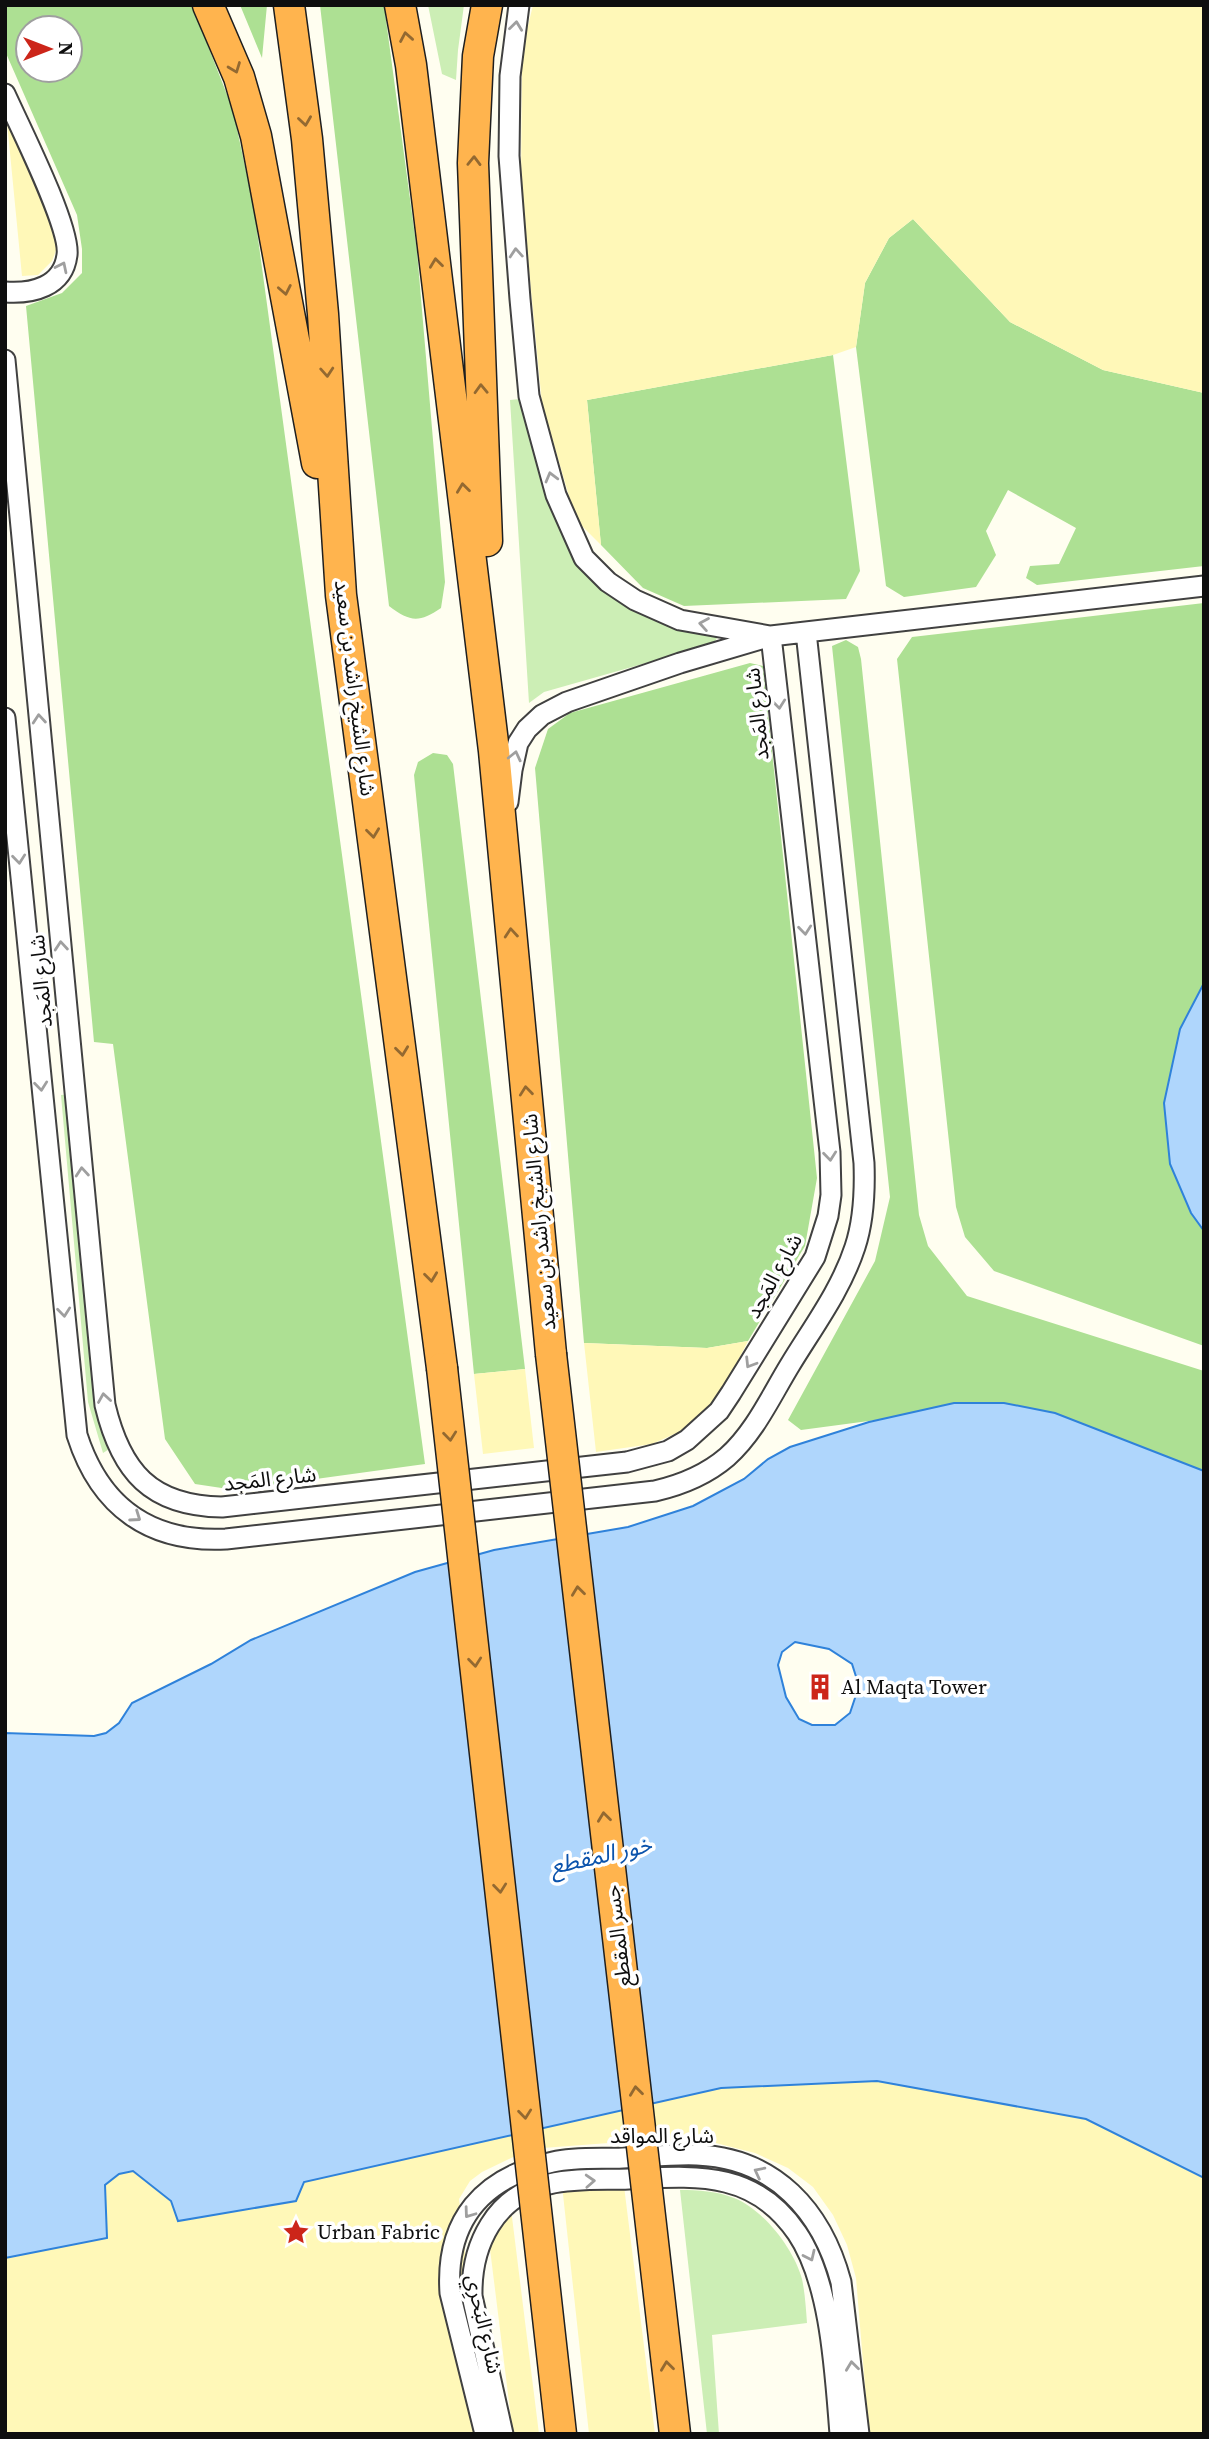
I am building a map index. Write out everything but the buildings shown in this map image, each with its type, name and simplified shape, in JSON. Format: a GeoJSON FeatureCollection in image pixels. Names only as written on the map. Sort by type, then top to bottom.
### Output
{"type":"FeatureCollection","features":[{"type":"Feature","properties":{"kind":"highway"},"geometry":{"type":"LineString","coordinates":[[208,5],[239,76],[256,136],[341,595]]}},
{"type":"Feature","properties":{"kind":"highway","name":"شارع الشيخ راشد بن سعيد"},"geometry":{"type":"LineString","coordinates":[[289,5],[307,139],[323,314],[341,595],[442,1368],[561,2434]]}},
{"type":"Feature","properties":{"kind":"highway","name":"شارع الشيخ راشد بن سعيد"},"geometry":{"type":"LineString","coordinates":[[400,5],[412,79],[494,751],[551,1354]]}},
{"type":"Feature","properties":{"kind":"highway"},"geometry":{"type":"LineString","coordinates":[[486,5],[478,56],[473,163],[494,751]]}},
{"type":"Feature","properties":{"kind":"highway","name":"جسر المقطع"},"geometry":{"type":"LineString","coordinates":[[551,1354],[675,2434]]}},
{"type":"Feature","properties":{"kind":"street"},"geometry":{"type":"LineString","coordinates":[[519,5],[510,76],[509,156],[529,396],[556,495],[584,558],[608,582],[635,600],[680,620],[771,636]]}},
{"type":"Feature","properties":{"kind":"street"},"geometry":{"type":"LineString","coordinates":[[5,94],[63,225],[68,254],[56,279],[45,287],[33,292],[5,292]]}},
{"type":"Feature","properties":{"kind":"street","name":"شارع المَجد"},"geometry":{"type":"LineString","coordinates":[[5,360],[105,1405],[109,1423],[127,1462],[150,1487],[172,1500],[197,1507],[222,1507],[626,1462],[648,1458],[678,1446],[704,1427],[719,1411],[815,1256],[828,1216],[831,1195],[828,1139],[771,636]]}},
{"type":"Feature","properties":{"kind":"street"},"geometry":{"type":"LineString","coordinates":[[503,848],[512,770],[518,743],[527,729],[542,715],[567,702],[680,663],[771,636],[1204,586]]}},
{"type":"Feature","properties":{"kind":"street","name":"شارع المَجد"},"geometry":{"type":"LineString","coordinates":[[5,718],[77,1435],[83,1457],[99,1483],[113,1500],[141,1522],[182,1538],[226,1539],[655,1491],[674,1486],[710,1469],[726,1457],[753,1427],[839,1284],[855,1246],[864,1205],[864,1163],[806,632]]}},
{"type":"Feature","properties":{"kind":"street","name":"شارع المواقد"},"geometry":{"type":"LineString","coordinates":[[521,2170],[556,2161],[697,2155],[729,2159],[760,2171],[787,2188],[810,2212],[835,2258],[843,2294],[859,2434]]}},
{"type":"Feature","properties":{"kind":"street","name":"شارع البَحرِي"},"geometry":{"type":"LineString","coordinates":[[485,2434],[450,2293],[451,2250],[462,2222],[479,2198],[521,2170]]}},
{"type":"Feature","properties":{"kind":"street","name":"شارع المواقد"},"geometry":{"type":"LineString","coordinates":[[524,2193],[565,2182],[690,2176],[726,2181],[744,2188],[774,2207],[797,2232],[821,2287],[840,2434]]}},
{"type":"Feature","properties":{"kind":"street","name":"شارع البَحرِي"},"geometry":{"type":"LineString","coordinates":[[503,2434],[475,2313],[472,2280],[477,2249],[483,2235],[500,2211],[524,2193]]}},
{"type":"Feature","properties":{"kind":"green space"},"geometry":{"type":"Polygon","coordinates":[[[5,5],[192,5],[233,110],[254,209],[425,1464],[235,1490],[195,1484],[165,1439],[113,1044],[94,1042],[26,306],[62,293],[82,273],[82,249],[77,215],[19,84],[84,84],[84,14],[14,14],[14,72],[5,51],[5,5]]]}},
{"type":"Feature","properties":{"kind":"green space"},"geometry":{"type":"Polygon","coordinates":[[[240,5],[267,5],[262,58],[240,5]]]}},
{"type":"Feature","properties":{"kind":"green space"},"geometry":{"type":"Polygon","coordinates":[[[320,5],[384,5],[417,251],[445,582],[441,608],[415,619],[389,606],[320,5]]]}},
{"type":"Feature","properties":{"kind":"green space"},"geometry":{"type":"Polygon","coordinates":[[[428,5],[464,5],[456,80],[442,74],[428,5]]]}},
{"type":"Feature","properties":{"kind":"green space"},"geometry":{"type":"Polygon","coordinates":[[[913,219],[1010,322],[1103,370],[1204,393],[1204,566],[1037,585],[1026,578],[1030,566],[1059,564],[1076,528],[1008,490],[986,531],[996,555],[976,587],[904,597],[886,586],[856,347],[865,283],[889,238],[913,219]]]}},
{"type":"Feature","properties":{"kind":"green space"},"geometry":{"type":"Polygon","coordinates":[[[833,355],[860,571],[846,599],[684,606],[643,588],[601,545],[587,400],[833,355]]]}},
{"type":"Feature","properties":{"kind":"green space"},"geometry":{"type":"Polygon","coordinates":[[[520,399],[576,565],[632,610],[679,627],[712,631],[717,638],[713,644],[544,692],[529,703],[510,400],[520,399]]]}},
{"type":"Feature","properties":{"kind":"green space"},"geometry":{"type":"Polygon","coordinates":[[[1204,603],[1204,983],[1180,1029],[1191,1213],[1204,1231],[1204,1346],[994,1271],[965,1237],[956,1207],[897,659],[912,637],[1204,603]]]}},
{"type":"Feature","properties":{"kind":"green space"},"geometry":{"type":"Polygon","coordinates":[[[846,640],[858,647],[861,659],[919,1215],[928,1246],[967,1296],[1204,1371],[1204,1471],[1055,1413],[1004,1403],[801,1430],[788,1420],[875,1261],[890,1197],[832,646],[846,640]]]}},
{"type":"Feature","properties":{"kind":"green space"},"geometry":{"type":"Polygon","coordinates":[[[750,663],[763,666],[817,1178],[805,1246],[748,1341],[707,1348],[584,1343],[535,768],[548,729],[570,713],[750,663]]]}},
{"type":"Feature","properties":{"kind":"green space"},"geometry":{"type":"Polygon","coordinates":[[[433,753],[447,755],[453,764],[525,1369],[474,1374],[414,775],[418,762],[433,753]]]}},
{"type":"Feature","properties":{"kind":"green space"},"geometry":{"type":"Polygon","coordinates":[[[73,1094],[114,1446],[103,1453],[88,1402],[61,1095],[73,1094]]]}},
{"type":"Feature","properties":{"kind":"green space"},"geometry":{"type":"Polygon","coordinates":[[[680,2190],[721,2194],[745,2203],[756,2211],[785,2243],[798,2267],[803,2284],[807,2323],[712,2335],[719,2434],[707,2434],[680,2190]]]}},
{"type":"Feature","properties":{"kind":"sand"},"geometry":{"type":"Polygon","coordinates":[[[533,5],[1204,5],[1204,393],[1103,370],[1010,322],[913,219],[889,238],[865,283],[856,347],[833,355],[587,400],[601,545],[576,520],[542,404],[521,186],[522,51],[533,5]]]}},
{"type":"Feature","properties":{"kind":"sand"},"geometry":{"type":"Polygon","coordinates":[[[6,112],[60,240],[52,261],[38,275],[22,276],[6,112]]]}},
{"type":"Feature","properties":{"kind":"sand"},"geometry":{"type":"Polygon","coordinates":[[[748,1341],[716,1404],[679,1432],[652,1444],[596,1452],[584,1343],[707,1348],[748,1341]]]}},
{"type":"Feature","properties":{"kind":"sand"},"geometry":{"type":"Polygon","coordinates":[[[525,1369],[534,1448],[483,1454],[474,1374],[525,1369]]]}},
{"type":"Feature","properties":{"kind":"sand"},"geometry":{"type":"Polygon","coordinates":[[[877,2081],[1086,2119],[1204,2178],[1204,2434],[869,2434],[856,2278],[847,2245],[833,2215],[813,2187],[788,2168],[755,2153],[700,2139],[674,2138],[530,2149],[482,2172],[470,2181],[459,2199],[486,2434],[5,2434],[5,2258],[106,2238],[105,2185],[119,2174],[133,2171],[171,2201],[178,2221],[295,2201],[304,2182],[720,2088],[877,2081]]]}},
{"type":"Feature","properties":{"kind":"sand"},"geometry":{"type":"Polygon","coordinates":[[[623,2178],[655,2434],[589,2434],[562,2185],[623,2178]]]}},
{"type":"Feature","properties":{"kind":"sand"},"geometry":{"type":"Polygon","coordinates":[[[510,2201],[539,2434],[513,2434],[488,2233],[510,2201]]]}},
{"type":"Feature","properties":{"kind":"water"},"geometry":{"type":"Polygon","coordinates":[[[1204,983],[1204,1231],[1191,1213],[1170,1164],[1164,1103],[1180,1029],[1204,983]]]}},
{"type":"Feature","properties":{"kind":"water","name":"خور المقطع"},"geometry":{"type":"Polygon","coordinates":[[[954,1403],[1004,1403],[1055,1413],[1204,1471],[1204,2178],[1086,2119],[877,2081],[721,2088],[304,2182],[296,2201],[178,2221],[171,2201],[133,2171],[119,2174],[105,2185],[107,2238],[5,2258],[5,1733],[94,1736],[106,1733],[119,1723],[132,1703],[211,1664],[251,1640],[415,1572],[494,1550],[628,1527],[693,1506],[744,1479],[768,1459],[790,1447],[869,1422],[954,1403]],[[795,1642],[782,1652],[778,1665],[786,1697],[799,1719],[812,1725],[835,1725],[850,1713],[859,1686],[852,1664],[829,1649],[795,1642]]]}},
{"type":"Feature","properties":{"kind":"place","name":"Al Maqta Tower"},"geometry":{"type":"Point","coordinates":[820,1687]}},
{"type":"Feature","properties":{"kind":"place","name":"Urban Fabric"},"geometry":{"type":"Point","coordinates":[296,2232]}}]}
